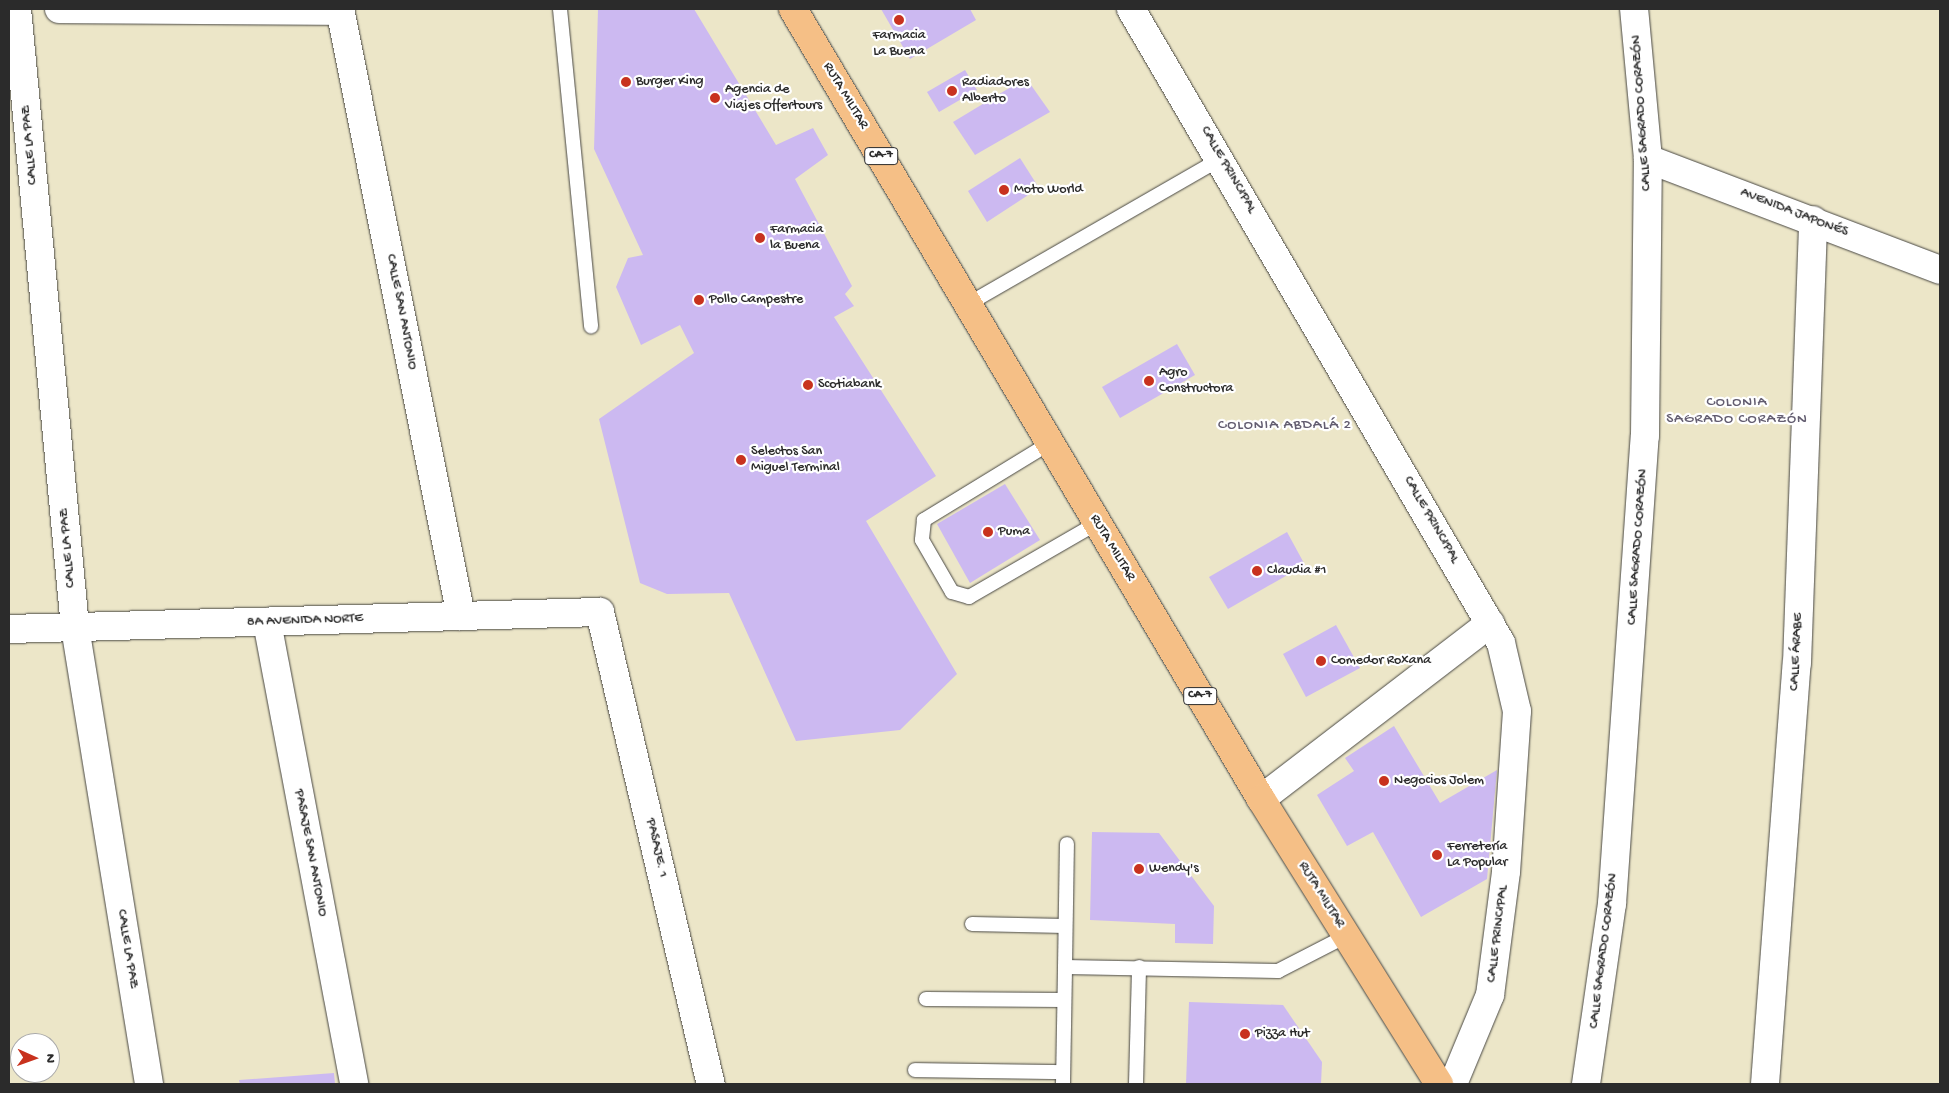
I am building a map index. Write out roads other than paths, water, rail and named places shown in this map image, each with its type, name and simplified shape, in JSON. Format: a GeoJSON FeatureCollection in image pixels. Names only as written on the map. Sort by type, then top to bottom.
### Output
{"type":"FeatureCollection","features":[{"type":"Feature","properties":{"kind":"main road","name":"RUTA MILITAR"},"geometry":{"type":"LineString","coordinates":[[792,9],[1261,799],[1439,1084]]}},
{"type":"Feature","properties":{"kind":"street","name":"CALLE LA PAZ"},"geometry":{"type":"LineString","coordinates":[[17,9],[75,627],[149,1084]]}},
{"type":"Feature","properties":{"kind":"street"},"geometry":{"type":"LineString","coordinates":[[59,9],[340,10]]}},
{"type":"Feature","properties":{"kind":"street","name":"CALLE PRINCIPAL"},"geometry":{"type":"LineString","coordinates":[[1131,9],[1222,158],[1501,643],[1517,711],[1506,872],[1490,995],[1454,1084]]}},
{"type":"Feature","properties":{"kind":"street","name":"CALLE SAGRADO CORAZÓN"},"geometry":{"type":"LineString","coordinates":[[1586,1084],[1612,904],[1646,436],[1648,159],[1634,9]]}},
{"type":"Feature","properties":{"kind":"street","name":"CALLE SAN ANTONIO"},"geometry":{"type":"LineString","coordinates":[[340,10],[461,616]]}},
{"type":"Feature","properties":{"kind":"street","name":"AVENIDA JAPONÉS"},"geometry":{"type":"LineString","coordinates":[[1648,159],[1813,220],[1940,270]]}},
{"type":"Feature","properties":{"kind":"street","name":"CALLE ÁRABE"},"geometry":{"type":"LineString","coordinates":[[1765,1084],[1797,663],[1813,220]]}},
{"type":"Feature","properties":{"kind":"street","name":"8A AVENIDA NORTE"},"geometry":{"type":"LineString","coordinates":[[9,629],[600,612]]}},
{"type":"Feature","properties":{"kind":"street","name":"PASAJE. 1"},"geometry":{"type":"LineString","coordinates":[[600,612],[711,1084]]}},
{"type":"Feature","properties":{"kind":"street","name":"PASAJE SAN ANTONIO"},"geometry":{"type":"LineString","coordinates":[[267,622],[354,1084]]}},
{"type":"Feature","properties":{"kind":"street"},"geometry":{"type":"LineString","coordinates":[[1261,799],[1490,623]]}},
{"type":"Feature","properties":{"kind":"lane"},"geometry":{"type":"LineString","coordinates":[[560,9],[591,326]]}},
{"type":"Feature","properties":{"kind":"lane"},"geometry":{"type":"LineString","coordinates":[[968,304],[1222,158]]}},
{"type":"Feature","properties":{"kind":"lane"},"geometry":{"type":"LineString","coordinates":[[1050,443],[924,520],[922,540],[952,592],[969,597],[1097,523]]}},
{"type":"Feature","properties":{"kind":"lane"},"geometry":{"type":"LineString","coordinates":[[914,1070],[1063,1078],[1067,844]]}},
{"type":"Feature","properties":{"kind":"lane"},"geometry":{"type":"LineString","coordinates":[[972,924],[1065,926]]}},
{"type":"Feature","properties":{"kind":"lane"},"geometry":{"type":"LineString","coordinates":[[1064,967],[1278,971],[1346,936]]}},
{"type":"Feature","properties":{"kind":"lane"},"geometry":{"type":"LineString","coordinates":[[1136,1084],[1139,967]]}},
{"type":"Feature","properties":{"kind":"lane"},"geometry":{"type":"LineString","coordinates":[[926,999],[1064,1000]]}},
{"type":"Feature","properties":{"kind":"place","name":"Farmacia La Buena"},"geometry":{"type":"Point","coordinates":[899,20]}},
{"type":"Feature","properties":{"kind":"place","name":"Burger King"},"geometry":{"type":"Point","coordinates":[626,82]}},
{"type":"Feature","properties":{"kind":"place","name":"Radiadores Alberto"},"geometry":{"type":"Point","coordinates":[952,91]}},
{"type":"Feature","properties":{"kind":"place","name":"Agencia de Viajes Offertours"},"geometry":{"type":"Point","coordinates":[715,98]}},
{"type":"Feature","properties":{"kind":"place","name":"Moto World"},"geometry":{"type":"Point","coordinates":[1004,190]}},
{"type":"Feature","properties":{"kind":"place","name":"Farmacia la Buena"},"geometry":{"type":"Point","coordinates":[760,238]}},
{"type":"Feature","properties":{"kind":"place","name":"Pollo Campestre"},"geometry":{"type":"Point","coordinates":[699,300]}},
{"type":"Feature","properties":{"kind":"place","name":"Agro Constructora"},"geometry":{"type":"Point","coordinates":[1149,381]}},
{"type":"Feature","properties":{"kind":"place","name":"Scotiabank"},"geometry":{"type":"Point","coordinates":[808,385]}},
{"type":"Feature","properties":{"kind":"place","name":"Selectos San Miguel Terminal"},"geometry":{"type":"Point","coordinates":[741,460]}},
{"type":"Feature","properties":{"kind":"place","name":"Puma"},"geometry":{"type":"Point","coordinates":[988,532]}},
{"type":"Feature","properties":{"kind":"place","name":"Claudia #1"},"geometry":{"type":"Point","coordinates":[1257,571]}},
{"type":"Feature","properties":{"kind":"place","name":"Comedor Roxana"},"geometry":{"type":"Point","coordinates":[1321,661]}},
{"type":"Feature","properties":{"kind":"place","name":"Negocios Jolem"},"geometry":{"type":"Point","coordinates":[1384,781]}},
{"type":"Feature","properties":{"kind":"place","name":"Ferretería La Popular"},"geometry":{"type":"Point","coordinates":[1437,855]}},
{"type":"Feature","properties":{"kind":"place","name":"Wendy's"},"geometry":{"type":"Point","coordinates":[1139,869]}},
{"type":"Feature","properties":{"kind":"place","name":"Pizza Hut"},"geometry":{"type":"Point","coordinates":[1245,1034]}},
{"type":"Feature","properties":{"kind":"district","name":"COLONIA SAGRADO CORAZÓN"},"geometry":{"type":"Point","coordinates":[1737,410]}},
{"type":"Feature","properties":{"kind":"district","name":"COLONIA ABDALÁ 2"},"geometry":{"type":"Point","coordinates":[1285,426]}}]}
